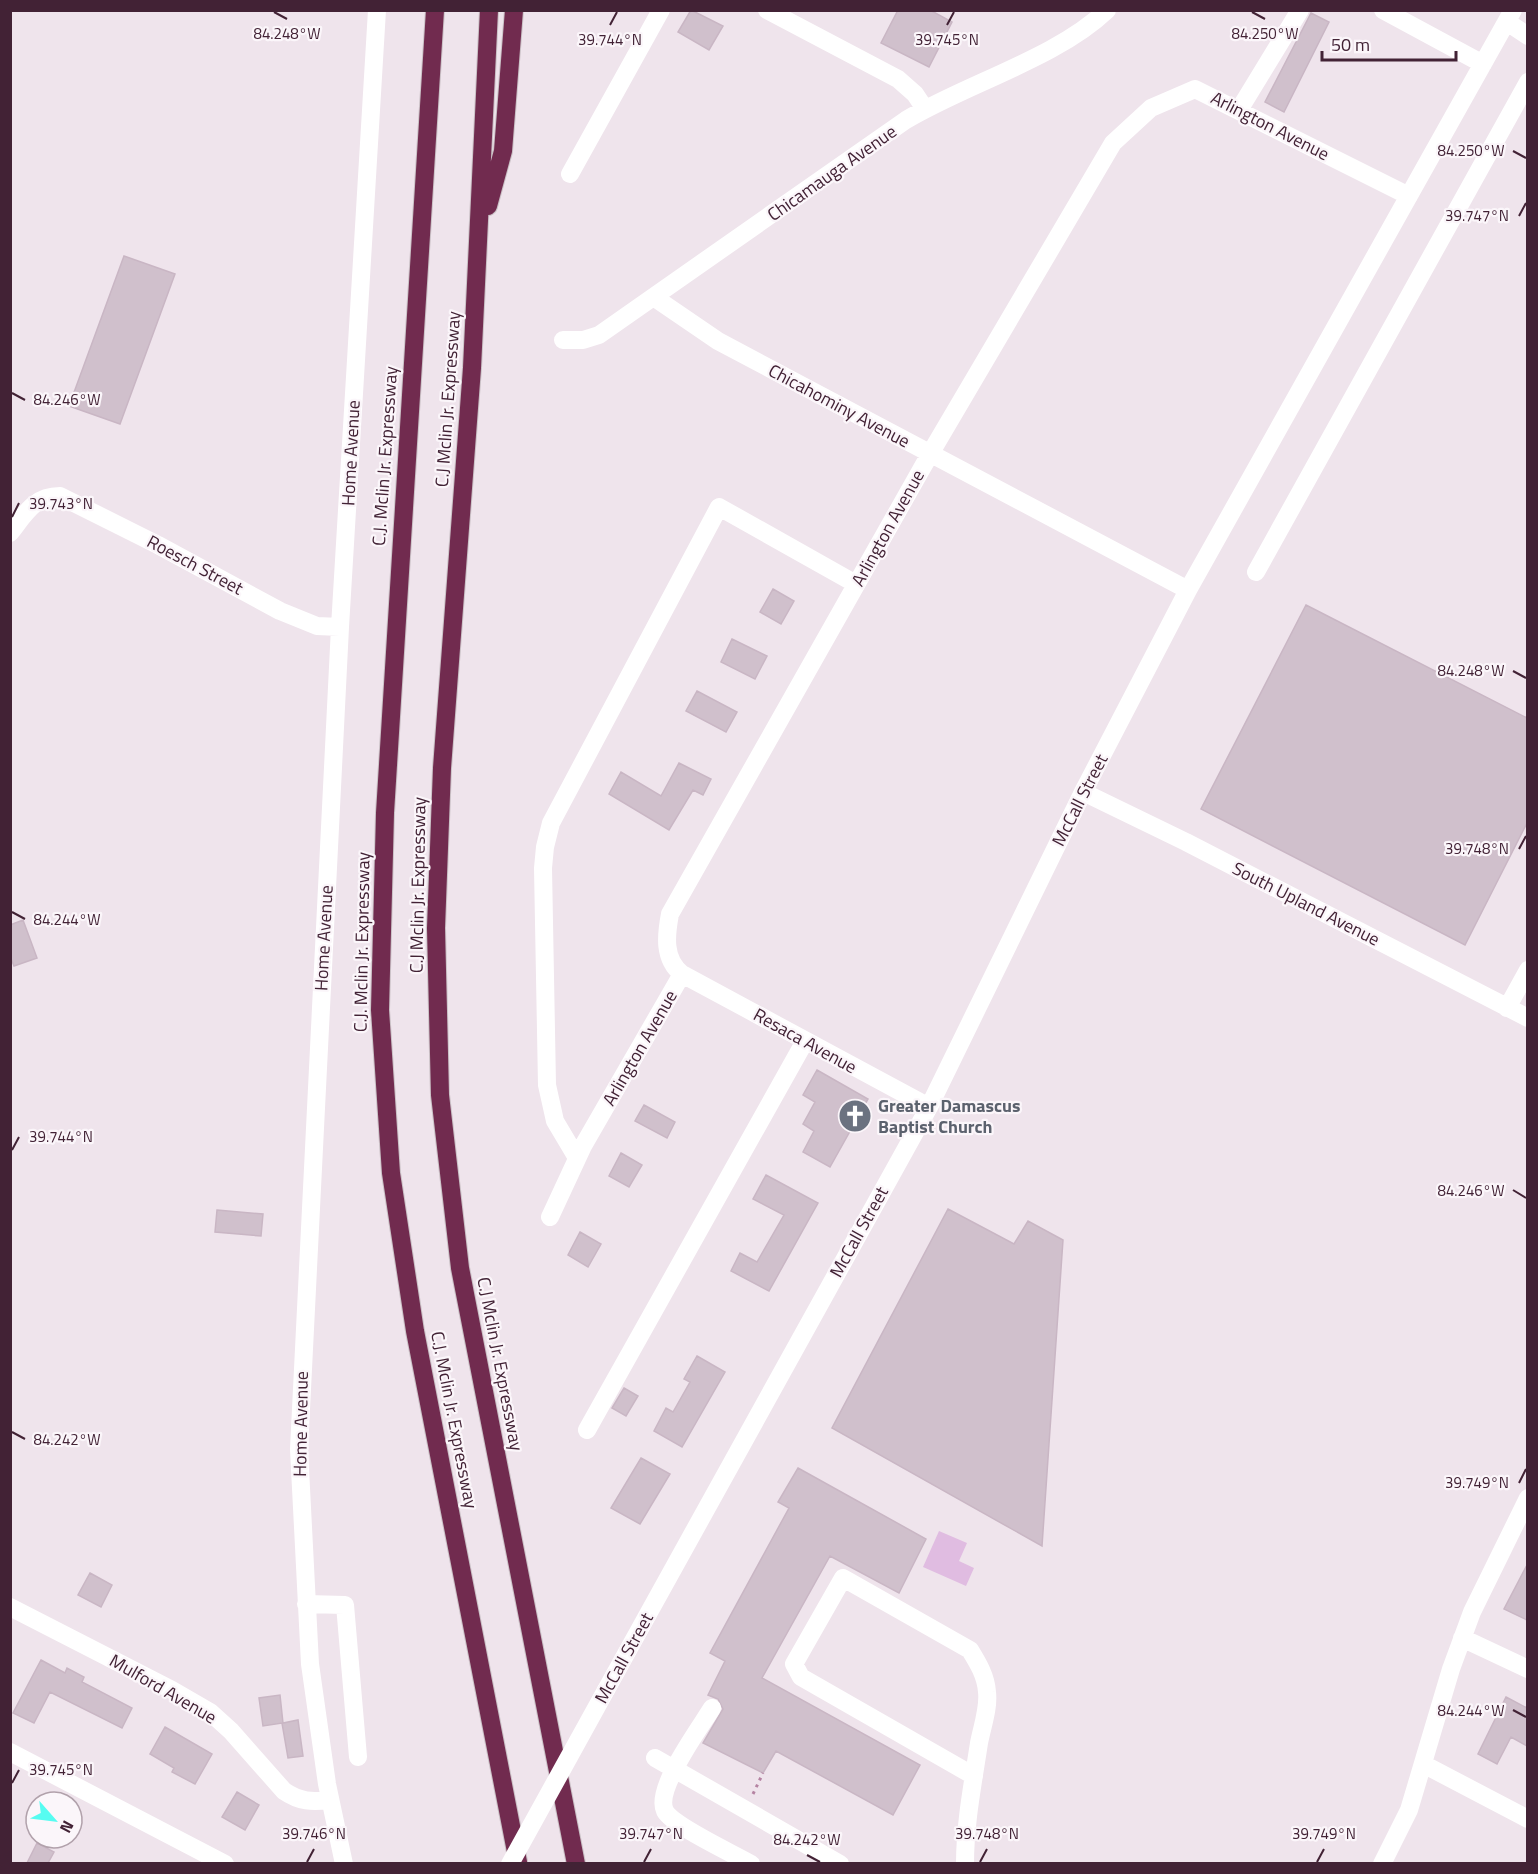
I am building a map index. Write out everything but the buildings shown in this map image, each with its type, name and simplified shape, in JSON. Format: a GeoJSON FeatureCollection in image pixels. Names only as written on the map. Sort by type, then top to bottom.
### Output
{"type":"FeatureCollection","features":[{"type":"Feature","properties":{"kind":"highway","name":"C.J. Mclin Jr. Expressway"},"geometry":{"type":"LineString","coordinates":[[435,10],[385,813],[380,1010],[391,1173],[415,1331],[519,1863]]}},
{"type":"Feature","properties":{"kind":"highway","name":"C.J Mclin Jr. Expressway"},"geometry":{"type":"LineString","coordinates":[[489,10],[467,438],[442,768],[436,927],[440,1095],[460,1268],[576,1863]]}},
{"type":"Feature","properties":{"kind":"highway"},"geometry":{"type":"LineString","coordinates":[[478,242],[503,151],[514,10]]}},
{"type":"Feature","properties":{"kind":"street","name":"Home Avenue"},"geometry":{"type":"LineString","coordinates":[[344,1863],[330,1800],[310,1664],[299,1449],[340,627],[377,10]]}},
{"type":"Feature","properties":{"kind":"street"},"geometry":{"type":"LineString","coordinates":[[570,174],[661,10]]}},
{"type":"Feature","properties":{"kind":"street"},"geometry":{"type":"LineString","coordinates":[[767,10],[898,79],[915,94],[925,109]]}},
{"type":"Feature","properties":{"kind":"street","name":"Chicamauga Avenue"},"geometry":{"type":"LineString","coordinates":[[563,340],[583,340],[599,335],[925,109],[1071,38],[1107,10]]}},
{"type":"Feature","properties":{"kind":"street"},"geometry":{"type":"LineString","coordinates":[[1239,110],[1300,10]]}},
{"type":"Feature","properties":{"kind":"street"},"geometry":{"type":"LineString","coordinates":[[1383,10],[1483,64]]}},
{"type":"Feature","properties":{"kind":"street"},"geometry":{"type":"LineString","coordinates":[[1510,16],[1527,36]]}},
{"type":"Feature","properties":{"kind":"street","name":"McCall Street"},"geometry":{"type":"LineString","coordinates":[[510,1863],[929,1107],[1083,792],[1188,590],[1510,16]]}},
{"type":"Feature","properties":{"kind":"street"},"geometry":{"type":"LineString","coordinates":[[1256,572],[1527,82]]}},
{"type":"Feature","properties":{"kind":"street","name":"Arlington Avenue"},"geometry":{"type":"LineString","coordinates":[[550,1217],[577,1158],[682,974],[670,959],[668,949],[667,932],[670,914],[930,453],[1113,143],[1151,108],[1195,88],[1409,196]]}},
{"type":"Feature","properties":{"kind":"street","name":"Chicahominy Avenue"},"geometry":{"type":"LineString","coordinates":[[655,298],[718,341],[1188,590]]}},
{"type":"Feature","properties":{"kind":"street","name":"Roesch Street"},"geometry":{"type":"LineString","coordinates":[[10,532],[34,502],[52,496],[71,500],[280,611],[317,626],[340,627]]}},
{"type":"Feature","properties":{"kind":"street"},"geometry":{"type":"LineString","coordinates":[[577,1158],[555,1120],[547,1085],[543,868],[544,847],[551,823],[719,507],[856,584]]}},
{"type":"Feature","properties":{"kind":"street","name":"South Upland Avenue"},"geometry":{"type":"LineString","coordinates":[[1083,792],[1186,842],[1527,1018]]}},
{"type":"Feature","properties":{"kind":"street"},"geometry":{"type":"LineString","coordinates":[[1507,1008],[1527,970]]}},
{"type":"Feature","properties":{"kind":"street","name":"Resaca Avenue"},"geometry":{"type":"LineString","coordinates":[[682,974],[929,1107]]}},
{"type":"Feature","properties":{"kind":"street"},"geometry":{"type":"LineString","coordinates":[[587,1430],[806,1041]]}},
{"type":"Feature","properties":{"kind":"street"},"geometry":{"type":"LineString","coordinates":[[1382,1863],[1409,1810],[1462,1638],[1526,1505]]}},
{"type":"Feature","properties":{"kind":"street"},"geometry":{"type":"LineString","coordinates":[[965,1863],[965,1826],[974,1776],[988,1693],[982,1668],[970,1650],[843,1578],[794,1664],[801,1677],[974,1776]]}},
{"type":"Feature","properties":{"kind":"street"},"geometry":{"type":"LineString","coordinates":[[306,1604],[345,1605],[358,1757]]}},
{"type":"Feature","properties":{"kind":"street","name":"Mulford Avenue"},"geometry":{"type":"LineString","coordinates":[[10,1607],[172,1690],[210,1713],[231,1731],[284,1791],[294,1798],[309,1802],[330,1800]]}},
{"type":"Feature","properties":{"kind":"street"},"geometry":{"type":"LineString","coordinates":[[1462,1638],[1527,1669]]}},
{"type":"Feature","properties":{"kind":"street"},"geometry":{"type":"LineString","coordinates":[[712,1708],[675,1769],[663,1795],[664,1810],[675,1821],[751,1863]]}},
{"type":"Feature","properties":{"kind":"street"},"geometry":{"type":"LineString","coordinates":[[10,1752],[225,1863]]}},
{"type":"Feature","properties":{"kind":"street"},"geometry":{"type":"LineString","coordinates":[[655,1758],[840,1863]]}},
{"type":"Feature","properties":{"kind":"street"},"geometry":{"type":"LineString","coordinates":[[1423,1764],[1527,1820]]}},
{"type":"Feature","properties":{"kind":"shaded area"},"geometry":{"type":"Polygon","coordinates":[[[939,1531],[967,1543],[959,1561],[974,1568],[966,1586],[923,1567],[939,1531]]]}},
{"type":"Feature","properties":{"kind":"place","name":"Greater Damascus Baptist Church"},"geometry":{"type":"Point","coordinates":[855,1116]}}]}
